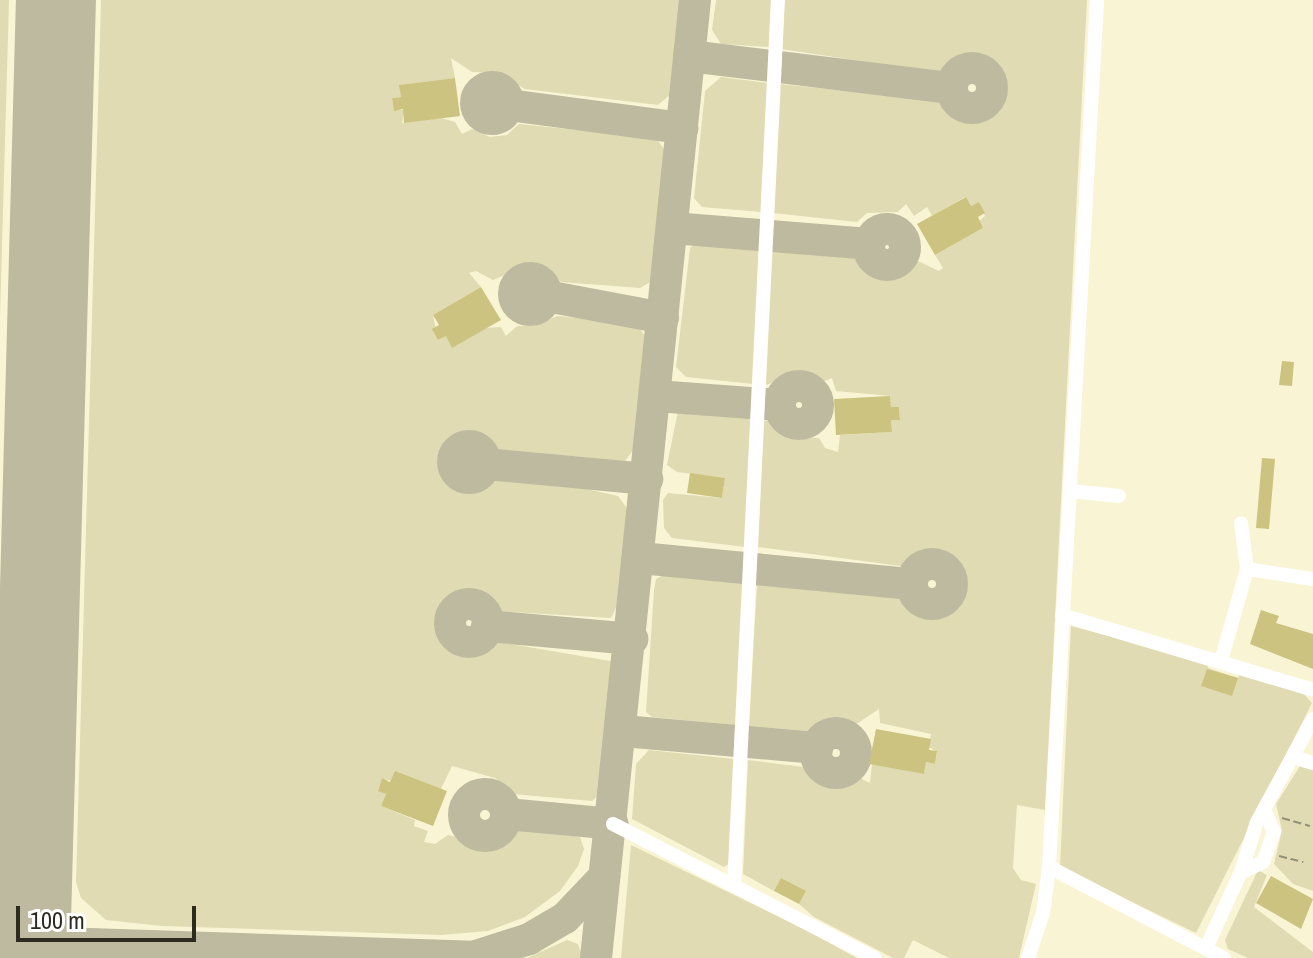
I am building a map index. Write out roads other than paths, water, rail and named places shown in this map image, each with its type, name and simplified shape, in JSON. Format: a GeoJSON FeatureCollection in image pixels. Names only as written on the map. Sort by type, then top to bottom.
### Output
{"type":"FeatureCollection","features":[{"type":"Feature","properties":{"kind":"street"},"geometry":{"type":"LineString","coordinates":[[734,886],[778,0]]}},
{"type":"Feature","properties":{"kind":"street"},"geometry":{"type":"LineString","coordinates":[[1028,958],[1043,913],[1049,867],[1097,0]]}},
{"type":"Feature","properties":{"kind":"street"},"geometry":{"type":"LineString","coordinates":[[1071,491],[1119,496]]}},
{"type":"Feature","properties":{"kind":"street"},"geometry":{"type":"LineString","coordinates":[[1221,661],[1247,569],[1241,523]]}},
{"type":"Feature","properties":{"kind":"street"},"geometry":{"type":"LineString","coordinates":[[1247,569],[1313,579]]}},
{"type":"Feature","properties":{"kind":"street"},"geometry":{"type":"LineString","coordinates":[[1062,615],[1313,690]]}},
{"type":"Feature","properties":{"kind":"street"},"geometry":{"type":"LineString","coordinates":[[1206,948],[1241,872],[1244,851],[1313,719]]}},
{"type":"Feature","properties":{"kind":"street"},"geometry":{"type":"LineString","coordinates":[[1293,757],[1313,763]]}},
{"type":"Feature","properties":{"kind":"street"},"geometry":{"type":"LineString","coordinates":[[1241,872],[1263,862],[1267,852],[1274,832],[1265,812]]}},
{"type":"Feature","properties":{"kind":"street"},"geometry":{"type":"LineString","coordinates":[[613,824],[875,958]]}},
{"type":"Feature","properties":{"kind":"street"},"geometry":{"type":"LineString","coordinates":[[1049,867],[1224,958]]}}]}
